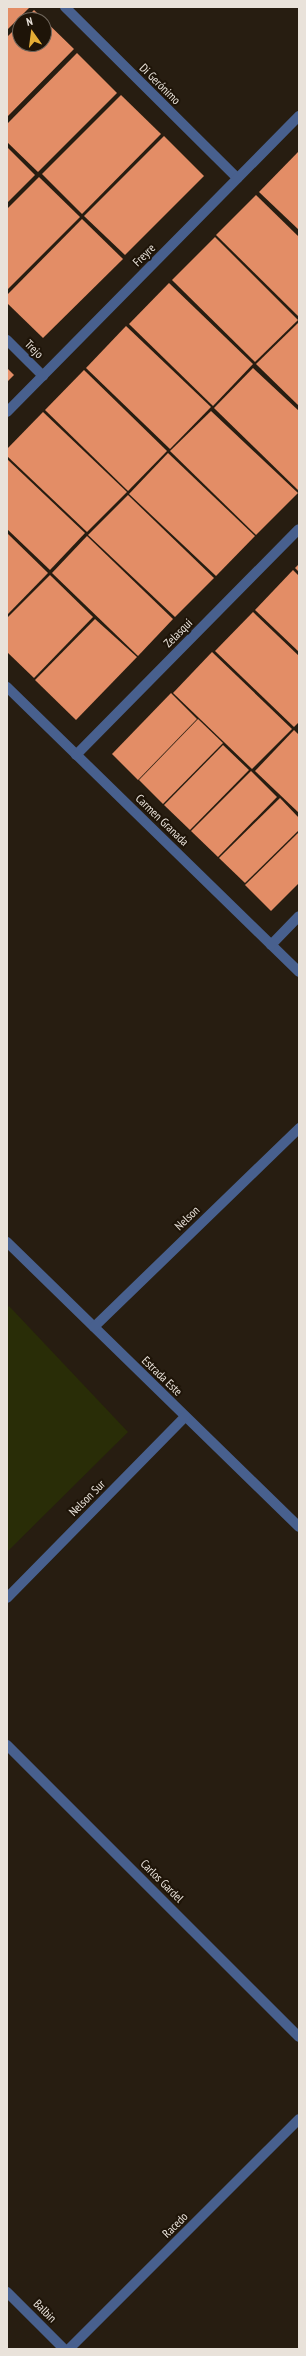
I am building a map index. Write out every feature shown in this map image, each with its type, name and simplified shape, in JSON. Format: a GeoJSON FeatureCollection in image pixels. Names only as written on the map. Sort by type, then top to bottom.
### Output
{"type":"FeatureCollection","features":[{"type":"Feature","properties":{"kind":"street","name":"Di Gerónimo"},"geometry":{"type":"LineString","coordinates":[[65,7],[237,178]]}},
{"type":"Feature","properties":{"kind":"street","name":"Freyre"},"geometry":{"type":"LineString","coordinates":[[7,412],[299,116]]}},
{"type":"Feature","properties":{"kind":"street","name":"Trejo"},"geometry":{"type":"LineString","coordinates":[[7,340],[43,376]]}},
{"type":"Feature","properties":{"kind":"street","name":"Zelasqui"},"geometry":{"type":"LineString","coordinates":[[76,755],[299,529]]}},
{"type":"Feature","properties":{"kind":"street","name":"Carmen Granada"},"geometry":{"type":"LineString","coordinates":[[7,687],[299,972]]}},
{"type":"Feature","properties":{"kind":"street"},"geometry":{"type":"LineString","coordinates":[[271,945],[299,916]]}},
{"type":"Feature","properties":{"kind":"street","name":"Nelson"},"geometry":{"type":"LineString","coordinates":[[94,1327],[299,1128]]}},
{"type":"Feature","properties":{"kind":"street","name":"Estrada Este"},"geometry":{"type":"LineString","coordinates":[[7,1242],[299,1527]]}},
{"type":"Feature","properties":{"kind":"street","name":"Nelson Sur"},"geometry":{"type":"LineString","coordinates":[[7,1598],[185,1417]]}},
{"type":"Feature","properties":{"kind":"street","name":"Carlos Gardel"},"geometry":{"type":"LineString","coordinates":[[7,1744],[299,2037]]}},
{"type":"Feature","properties":{"kind":"street","name":"Racedo"},"geometry":{"type":"LineString","coordinates":[[69,2349],[299,2119]]}},
{"type":"Feature","properties":{"kind":"street","name":"Balbin"},"geometry":{"type":"LineString","coordinates":[[7,2292],[64,2349]]}},
{"type":"Feature","properties":{"kind":"green space"},"geometry":{"type":"Polygon","coordinates":[[[9,1306],[128,1432],[7,1552],[7,1308],[9,1306]]]}},
{"type":"Feature","properties":{"kind":"building"},"geometry":{"type":"Polygon","coordinates":[[[7,7],[30,7],[25,12],[12,12],[12,25],[7,30],[7,7]]]}},
{"type":"Feature","properties":{"kind":"building"},"geometry":{"type":"Polygon","coordinates":[[[52,28],[74,49],[7,117],[7,37],[12,32],[12,52],[52,52],[52,28]]]}},
{"type":"Feature","properties":{"kind":"building"},"geometry":{"type":"Polygon","coordinates":[[[77,53],[117,93],[38,172],[7,142],[7,124],[77,53]]]}},
{"type":"Feature","properties":{"kind":"building"},"geometry":{"type":"Polygon","coordinates":[[[121,95],[161,134],[82,214],[42,174],[121,95]]]}},
{"type":"Feature","properties":{"kind":"building"},"geometry":{"type":"Polygon","coordinates":[[[164,136],[204,176],[125,255],[84,216],[164,136]]]}},
{"type":"Feature","properties":{"kind":"building"},"geometry":{"type":"Polygon","coordinates":[[[7,147],[35,175],[7,203],[7,147]]]}},
{"type":"Feature","properties":{"kind":"building"},"geometry":{"type":"Polygon","coordinates":[[[299,151],[299,230],[259,192],[299,151]]]}},
{"type":"Feature","properties":{"kind":"building"},"geometry":{"type":"Polygon","coordinates":[[[39,177],[80,217],[7,290],[7,209],[39,177]]]}},
{"type":"Feature","properties":{"kind":"building"},"geometry":{"type":"Polygon","coordinates":[[[256,195],[299,237],[299,317],[216,235],[256,195]]]}},
{"type":"Feature","properties":{"kind":"building"},"geometry":{"type":"Polygon","coordinates":[[[82,219],[123,259],[43,338],[7,303],[7,295],[82,219]]]}},
{"type":"Feature","properties":{"kind":"building"},"geometry":{"type":"Polygon","coordinates":[[[215,237],[298,320],[255,362],[172,280],[215,237]]]}},
{"type":"Feature","properties":{"kind":"building"},"geometry":{"type":"Polygon","coordinates":[[[169,283],[253,364],[213,406],[129,324],[169,283]]]}},
{"type":"Feature","properties":{"kind":"building"},"geometry":{"type":"Polygon","coordinates":[[[299,322],[299,406],[256,364],[299,322]]]}},
{"type":"Feature","properties":{"kind":"building"},"geometry":{"type":"Polygon","coordinates":[[[126,326],[211,407],[170,449],[86,368],[126,326]]]}},
{"type":"Feature","properties":{"kind":"building"},"geometry":{"type":"Polygon","coordinates":[[[7,368],[14,375],[7,382],[7,368]]]}},
{"type":"Feature","properties":{"kind":"building"},"geometry":{"type":"Polygon","coordinates":[[[253,368],[299,411],[299,491],[214,408],[253,368]]]}},
{"type":"Feature","properties":{"kind":"building"},"geometry":{"type":"Polygon","coordinates":[[[84,370],[167,451],[128,491],[45,410],[84,370]]]}},
{"type":"Feature","properties":{"kind":"building"},"geometry":{"type":"Polygon","coordinates":[[[211,411],[298,493],[256,535],[170,451],[211,411]]]}},
{"type":"Feature","properties":{"kind":"building"},"geometry":{"type":"Polygon","coordinates":[[[43,412],[127,492],[87,532],[7,456],[7,449],[43,412]]]}},
{"type":"Feature","properties":{"kind":"building"},"geometry":{"type":"Polygon","coordinates":[[[168,453],[255,536],[216,576],[129,494],[168,453]]]}},
{"type":"Feature","properties":{"kind":"building"},"geometry":{"type":"Polygon","coordinates":[[[7,459],[85,533],[50,570],[7,529],[7,459]]]}},
{"type":"Feature","properties":{"kind":"building"},"geometry":{"type":"Polygon","coordinates":[[[128,495],[214,578],[175,617],[88,535],[128,495]]]}},
{"type":"Feature","properties":{"kind":"building"},"geometry":{"type":"Polygon","coordinates":[[[7,533],[48,573],[7,615],[7,533]]]}},
{"type":"Feature","properties":{"kind":"building"},"geometry":{"type":"Polygon","coordinates":[[[87,536],[173,619],[138,656],[52,573],[87,536]]]}},
{"type":"Feature","properties":{"kind":"building"},"geometry":{"type":"Polygon","coordinates":[[[299,564],[299,572],[295,568],[299,564]]]}},
{"type":"Feature","properties":{"kind":"building"},"geometry":{"type":"Polygon","coordinates":[[[293,570],[299,576],[299,652],[255,610],[293,570]]]}},
{"type":"Feature","properties":{"kind":"building"},"geometry":{"type":"Polygon","coordinates":[[[50,575],[93,617],[34,678],[7,652],[7,618],[50,575]]]}},
{"type":"Feature","properties":{"kind":"building"},"geometry":{"type":"Polygon","coordinates":[[[253,612],[299,656],[299,722],[294,727],[215,651],[253,612]]]}},
{"type":"Feature","properties":{"kind":"building"},"geometry":{"type":"Polygon","coordinates":[[[95,619],[137,657],[76,720],[35,680],[95,619]]]}},
{"type":"Feature","properties":{"kind":"building"},"geometry":{"type":"Polygon","coordinates":[[[212,652],[292,729],[252,769],[173,693],[212,652]]]}},
{"type":"Feature","properties":{"kind":"building"},"geometry":{"type":"Polygon","coordinates":[[[171,693],[197,719],[138,780],[112,754],[171,693]]]}},
{"type":"Feature","properties":{"kind":"building"},"geometry":{"type":"Polygon","coordinates":[[[198,719],[223,743],[163,804],[139,780],[198,719]]]}},
{"type":"Feature","properties":{"kind":"building"},"geometry":{"type":"Polygon","coordinates":[[[294,730],[299,735],[299,813],[255,771],[294,730]]]}},
{"type":"Feature","properties":{"kind":"building"},"geometry":{"type":"Polygon","coordinates":[[[223,745],[249,770],[190,830],[164,805],[223,745]]]}},
{"type":"Feature","properties":{"kind":"building"},"geometry":{"type":"Polygon","coordinates":[[[251,771],[277,797],[218,857],[191,831],[251,771]]]}},
{"type":"Feature","properties":{"kind":"building"},"geometry":{"type":"Polygon","coordinates":[[[280,798],[299,818],[299,830],[245,883],[219,858],[280,798]]]}},
{"type":"Feature","properties":{"kind":"building"},"geometry":{"type":"Polygon","coordinates":[[[299,832],[299,883],[271,911],[245,885],[299,832]]]}}]}
